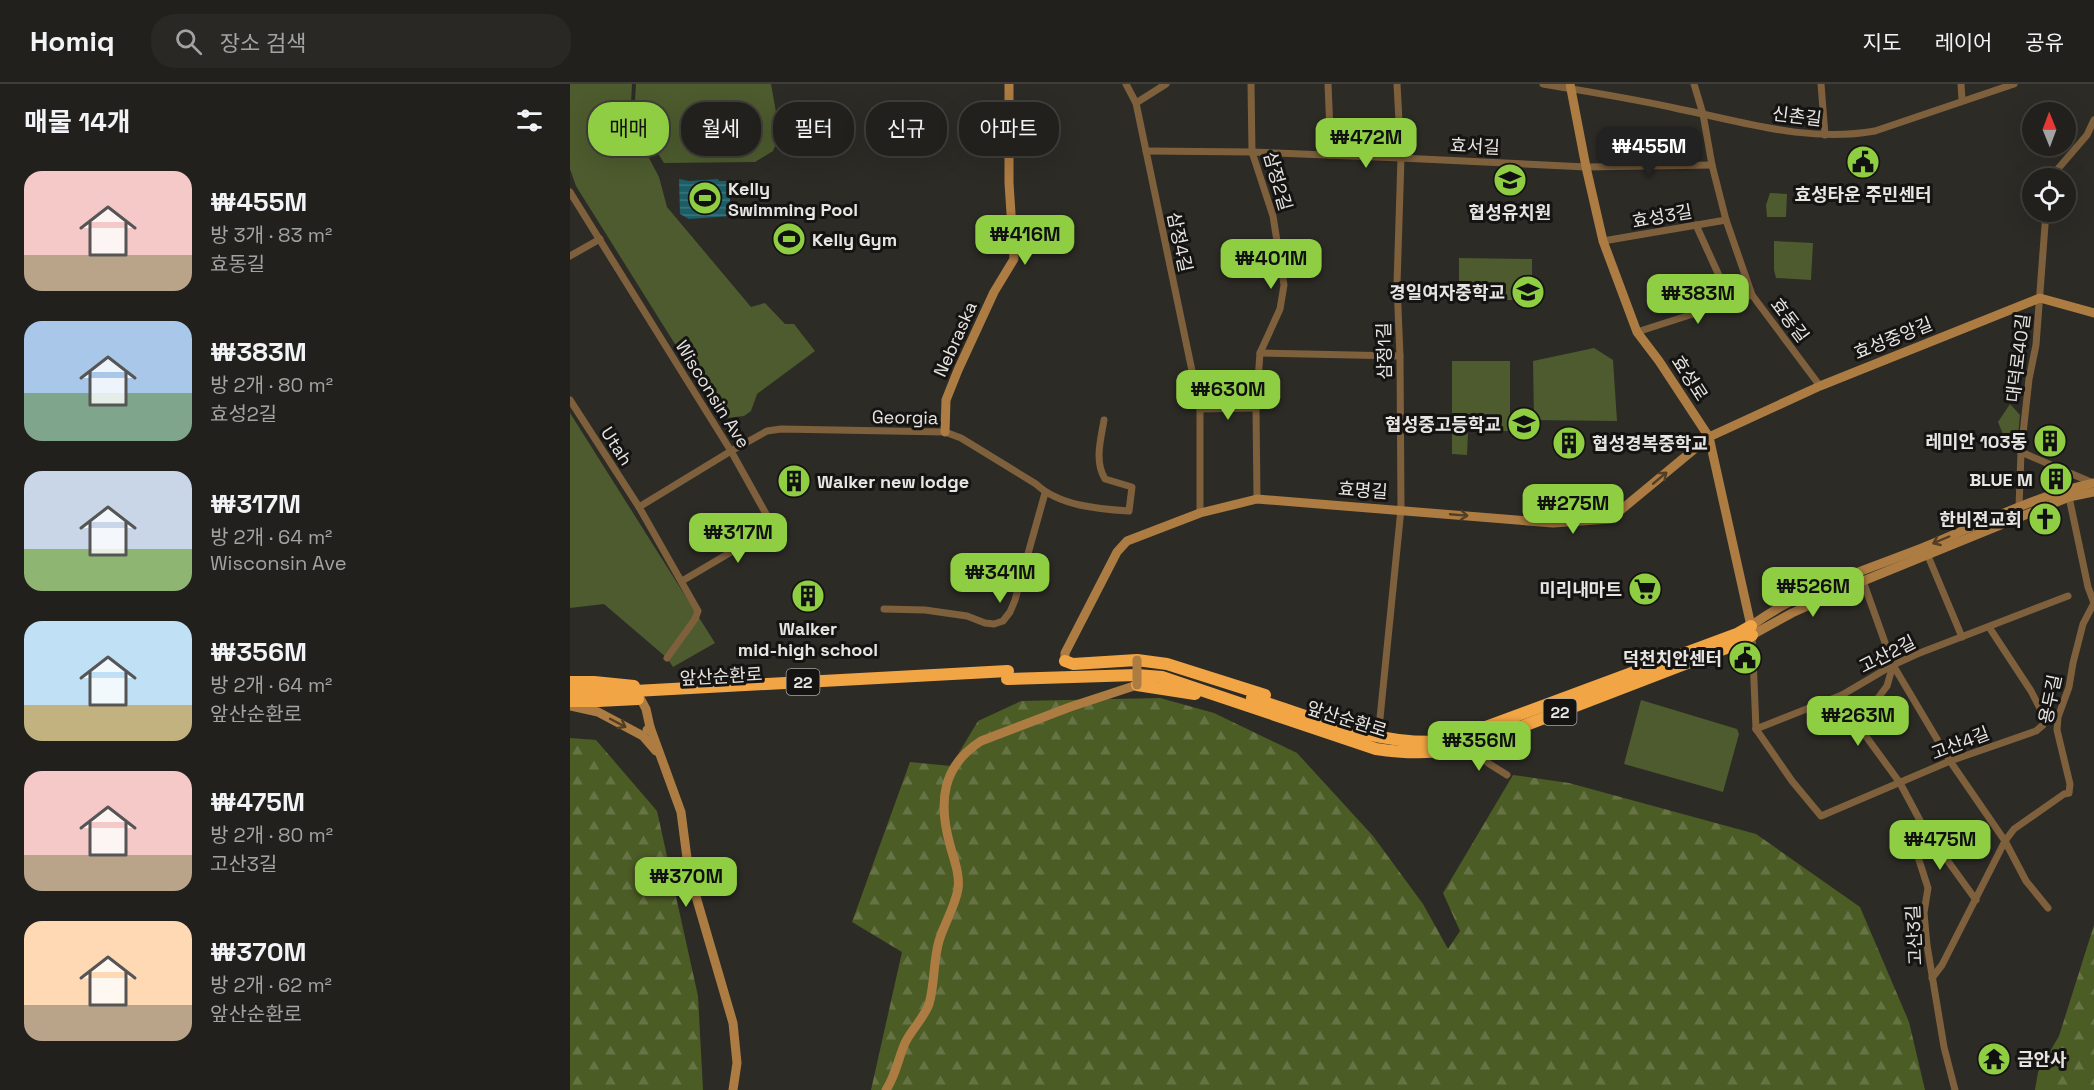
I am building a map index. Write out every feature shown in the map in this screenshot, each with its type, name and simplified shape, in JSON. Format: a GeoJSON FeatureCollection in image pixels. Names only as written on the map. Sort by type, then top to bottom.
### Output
{"type":"FeatureCollection","features":[{"type":"Feature","properties":{"kind":"highway","name":"앞산순환로"},"geometry":{"type":"LineString","coordinates":[[1362,739],[1378,738],[1408,742],[1448,741],[1737,634],[1752,631]]}},
{"type":"Feature","properties":{"kind":"highway","name":"앞산순환로"},"geometry":{"type":"LineString","coordinates":[[570,701],[598,697],[1008,675],[1137,675],[1162,677],[1362,739],[1376,749],[1398,752],[1436,752],[1471,746],[1737,645],[1752,631]]}},
{"type":"Feature","properties":{"kind":"highway"},"geometry":{"type":"LineString","coordinates":[[1065,661],[1073,664],[1137,660],[1167,664],[1320,713],[1362,739]]}},
{"type":"Feature","properties":{"kind":"highway"},"geometry":{"type":"LineString","coordinates":[[570,682],[634,686]]}},
{"type":"Feature","properties":{"kind":"highway"},"geometry":{"type":"LineString","coordinates":[[1137,685],[1194,694],[1341,741],[1362,739]]}},
{"type":"Feature","properties":{"kind":"highway","name":"앞산순환로"},"geometry":{"type":"LineString","coordinates":[[570,691],[598,697]]}},
{"type":"Feature","properties":{"kind":"street","name":"Nebraska"},"geometry":{"type":"LineString","coordinates":[[945,432],[946,400],[994,292],[1014,259],[1009,183],[1009,84]]}},
{"type":"Feature","properties":{"kind":"street","name":"삼정4길"},"geometry":{"type":"LineString","coordinates":[[1126,84],[1136,103],[1200,409],[1200,513]]}},
{"type":"Feature","properties":{"kind":"street"},"geometry":{"type":"LineString","coordinates":[[1136,103],[1166,84]]}},
{"type":"Feature","properties":{"kind":"street","name":"삼정2길"},"geometry":{"type":"LineString","coordinates":[[1251,84],[1252,152],[1273,216],[1284,285],[1280,309],[1260,353],[1256,408],[1257,499]]}},
{"type":"Feature","properties":{"kind":"street"},"geometry":{"type":"LineString","coordinates":[[1328,84],[1331,155]]}},
{"type":"Feature","properties":{"kind":"street","name":"삼정1길"},"geometry":{"type":"LineString","coordinates":[[1378,738],[1401,510],[1397,284],[1401,158],[1397,84]]}},
{"type":"Feature","properties":{"kind":"street","name":"신촌길"},"geometry":{"type":"LineString","coordinates":[[1543,84],[1570,86],[1790,133],[1825,135],[1853,135],[1875,131],[2013,84]]}},
{"type":"Feature","properties":{"kind":"street","name":"효동길"},"geometry":{"type":"LineString","coordinates":[[1694,84],[1703,114],[1712,165],[1726,220],[1752,295],[1820,386]]}},
{"type":"Feature","properties":{"kind":"street"},"geometry":{"type":"LineString","coordinates":[[1821,84],[1825,135]]}},
{"type":"Feature","properties":{"kind":"street"},"geometry":{"type":"LineString","coordinates":[[1961,84],[1962,100]]}},
{"type":"Feature","properties":{"kind":"street","name":"효성로"},"geometry":{"type":"LineString","coordinates":[[1570,86],[1603,242],[1637,332],[1709,437],[1752,631]]}},
{"type":"Feature","properties":{"kind":"street"},"geometry":{"type":"LineString","coordinates":[[2059,168],[2087,135],[2094,120]]}},
{"type":"Feature","properties":{"kind":"street","name":"효서길"},"geometry":{"type":"LineString","coordinates":[[1146,151],[1252,152],[1586,167]]}},
{"type":"Feature","properties":{"kind":"street"},"geometry":{"type":"LineString","coordinates":[[1586,167],[1712,165]]}},
{"type":"Feature","properties":{"kind":"street","name":"Wisconsin Ave"},"geometry":{"type":"LineString","coordinates":[[570,192],[731,451],[770,522],[765,532],[682,582]]}},
{"type":"Feature","properties":{"kind":"street","name":"효성3길"},"geometry":{"type":"LineString","coordinates":[[1603,242],[1726,220]]}},
{"type":"Feature","properties":{"kind":"street","name":"대덕로40길"},"geometry":{"type":"LineString","coordinates":[[2019,507],[2021,452],[2029,380],[2036,345],[2045,222]]}},
{"type":"Feature","properties":{"kind":"street"},"geometry":{"type":"LineString","coordinates":[[1696,225],[1731,302]]}},
{"type":"Feature","properties":{"kind":"street"},"geometry":{"type":"LineString","coordinates":[[570,256],[600,239]]}},
{"type":"Feature","properties":{"kind":"street"},"geometry":{"type":"LineString","coordinates":[[1637,332],[1752,295]]}},
{"type":"Feature","properties":{"kind":"street"},"geometry":{"type":"LineString","coordinates":[[2040,298],[2094,313]]}},
{"type":"Feature","properties":{"kind":"street","name":"효성중앙길"},"geometry":{"type":"LineString","coordinates":[[1709,437],[1820,386],[2040,298]]}},
{"type":"Feature","properties":{"kind":"street"},"geometry":{"type":"LineString","coordinates":[[1260,353],[1400,356]]}},
{"type":"Feature","properties":{"kind":"street","name":"Utah"},"geometry":{"type":"LineString","coordinates":[[570,400],[639,507],[698,611],[695,619],[667,658]]}},
{"type":"Feature","properties":{"kind":"street"},"geometry":{"type":"LineString","coordinates":[[1200,409],[1256,408]]}},
{"type":"Feature","properties":{"kind":"street","name":"Georgia"},"geometry":{"type":"LineString","coordinates":[[639,507],[767,431],[781,429],[945,432],[962,438],[1036,484],[1046,493],[1075,504],[1129,511],[1132,487],[1105,479],[1101,474],[1099,457],[1104,420]]}},
{"type":"Feature","properties":{"kind":"street","name":"효명길"},"geometry":{"type":"LineString","coordinates":[[1065,661],[1065,653],[1117,552],[1127,541],[1200,513],[1257,499],[1553,523],[1610,519],[1709,437]]}},
{"type":"Feature","properties":{"kind":"street"},"geometry":{"type":"LineString","coordinates":[[2021,452],[2094,486]]}},
{"type":"Feature","properties":{"kind":"street","name":"앞산순환로"},"geometry":{"type":"LineString","coordinates":[[1752,631],[1780,606],[2019,507],[2073,488],[2094,486]]}},
{"type":"Feature","properties":{"kind":"street","name":"앞산순환로"},"geometry":{"type":"LineString","coordinates":[[1752,631],[1863,581],[2094,486]]}},
{"type":"Feature","properties":{"kind":"street"},"geometry":{"type":"LineString","coordinates":[[884,609],[925,610],[967,616],[984,623],[994,624],[1003,621],[1015,600],[1046,493]]}},
{"type":"Feature","properties":{"kind":"street"},"geometry":{"type":"LineString","coordinates":[[2069,497],[2088,587],[2094,603]]}},
{"type":"Feature","properties":{"kind":"street"},"geometry":{"type":"LineString","coordinates":[[1928,556],[1962,637]]}},
{"type":"Feature","properties":{"kind":"street"},"geometry":{"type":"LineString","coordinates":[[1863,581],[1893,665],[1950,761],[2005,841],[2026,881],[2048,908]]}},
{"type":"Feature","properties":{"kind":"street","name":"고산2길"},"geometry":{"type":"LineString","coordinates":[[1756,729],[1842,695],[1893,665],[2068,596]]}},
{"type":"Feature","properties":{"kind":"street","name":"용두길"},"geometry":{"type":"LineString","coordinates":[[1932,978],[1942,965],[2005,841],[2014,829],[2064,794],[2069,793],[2070,784],[2057,730],[2058,717],[2069,687],[2083,624],[2094,603]]}},
{"type":"Feature","properties":{"kind":"street","name":"고산4길"},"geometry":{"type":"LineString","coordinates":[[1756,729],[1792,781],[1821,816],[1950,761],[2036,731],[2043,725],[2044,716],[2031,691],[1989,627]]}},
{"type":"Feature","properties":{"kind":"street"},"geometry":{"type":"LineString","coordinates":[[1752,631],[1756,729]]}},
{"type":"Feature","properties":{"kind":"street"},"geometry":{"type":"LineString","coordinates":[[886,1090],[893,1080],[905,1043],[929,1003],[938,945],[957,894],[959,876],[949,844],[943,804],[944,790],[950,774],[968,749],[981,741],[1137,685],[1137,660]]}},
{"type":"Feature","properties":{"kind":"street"},"geometry":{"type":"LineString","coordinates":[[1865,735],[1872,706],[1887,686],[1893,665]]}},
{"type":"Feature","properties":{"kind":"street"},"geometry":{"type":"LineString","coordinates":[[634,686],[646,709],[658,754],[681,812],[687,858],[697,900],[733,1023],[737,1063],[733,1090]]}},
{"type":"Feature","properties":{"kind":"street"},"geometry":{"type":"LineString","coordinates":[[1842,695],[1865,735],[1900,783],[1924,828],[1976,900]]}},
{"type":"Feature","properties":{"kind":"street"},"geometry":{"type":"LineString","coordinates":[[570,706],[598,712],[636,732],[643,736],[658,754]]}},
{"type":"Feature","properties":{"kind":"street"},"geometry":{"type":"LineString","coordinates":[[636,732],[647,730],[650,727]]}},
{"type":"Feature","properties":{"kind":"street"},"geometry":{"type":"LineString","coordinates":[[1471,746],[1488,763],[1507,775]]}},
{"type":"Feature","properties":{"kind":"street","name":"고산3길"},"geometry":{"type":"LineString","coordinates":[[1924,828],[1918,857],[1928,888],[1924,914],[1932,978],[1954,1090]]}},
{"type":"Feature","properties":{"kind":"green space"},"geometry":{"type":"Polygon","coordinates":[[[570,84],[632,84],[631,102],[588,102],[588,156],[648,156],[659,177],[667,207],[751,307],[765,303],[785,324],[794,324],[815,351],[757,394],[751,411],[744,416],[727,418],[715,408],[576,186],[570,169],[570,84]]]}},
{"type":"Feature","properties":{"kind":"green space"},"geometry":{"type":"Polygon","coordinates":[[[636,84],[771,84],[774,102],[773,151],[755,162],[664,163],[660,156],[669,156],[669,102],[635,102],[636,84]]]}},
{"type":"Feature","properties":{"kind":"green space"},"geometry":{"type":"Polygon","coordinates":[[[1770,193],[1787,194],[1786,217],[1767,217],[1766,205],[1770,193]]]}},
{"type":"Feature","properties":{"kind":"green space"},"geometry":{"type":"Polygon","coordinates":[[[1774,241],[1813,243],[1811,280],[1776,278],[1774,241]]]}},
{"type":"Feature","properties":{"kind":"green space"},"geometry":{"type":"Polygon","coordinates":[[[1459,258],[1532,259],[1532,300],[1463,300],[1459,292],[1459,258]]]}},
{"type":"Feature","properties":{"kind":"green space"},"geometry":{"type":"Polygon","coordinates":[[[1594,348],[1613,360],[1617,421],[1534,420],[1533,361],[1594,348]]]}},
{"type":"Feature","properties":{"kind":"green space"},"geometry":{"type":"Polygon","coordinates":[[[1452,361],[1510,361],[1510,431],[1468,431],[1467,455],[1452,454],[1452,361]]]}},
{"type":"Feature","properties":{"kind":"green space"},"geometry":{"type":"Polygon","coordinates":[[[2010,404],[2020,415],[2018,436],[2005,439],[1998,422],[2010,404]]]}},
{"type":"Feature","properties":{"kind":"green space"},"geometry":{"type":"Polygon","coordinates":[[[570,413],[715,643],[673,667],[667,658],[604,604],[570,608],[570,413]]]}},
{"type":"Feature","properties":{"kind":"green space"},"geometry":{"type":"Polygon","coordinates":[[[1160,698],[1214,713],[1297,753],[1373,836],[1423,904],[1448,949],[1460,931],[1443,893],[1513,775],[1569,783],[1756,834],[1860,907],[1909,1022],[1925,1090],[871,1090],[902,952],[852,922],[910,762],[951,766],[978,721],[1021,701],[1160,698]]]}},
{"type":"Feature","properties":{"kind":"green space"},"geometry":{"type":"Polygon","coordinates":[[[1641,700],[1737,729],[1739,734],[1723,792],[1624,764],[1641,700]]]}},
{"type":"Feature","properties":{"kind":"green space"},"geometry":{"type":"Polygon","coordinates":[[[570,738],[596,740],[657,811],[698,996],[703,1090],[570,1090],[570,738]]]}},
{"type":"Feature","properties":{"kind":"green space"},"geometry":{"type":"Polygon","coordinates":[[[2094,925],[2094,1090],[2035,1090],[2038,1072],[2059,1036],[2094,925]]]}},
{"type":"Feature","properties":{"kind":"water","name":"Kelly Swimming Pool"},"geometry":{"type":"Polygon","coordinates":[[[679,179],[729,181],[731,216],[689,219],[680,214],[679,179]]]}},
{"type":"Feature","properties":{"kind":"place","name":"효성타운 주민센터"},"geometry":{"type":"Point","coordinates":[1863,162]}},
{"type":"Feature","properties":{"kind":"place","name":"협성유치원"},"geometry":{"type":"Point","coordinates":[1510,180]}},
{"type":"Feature","properties":{"kind":"place","name":"Kelly Swimming Pool"},"geometry":{"type":"Point","coordinates":[705,198]}},
{"type":"Feature","properties":{"kind":"place","name":"Kelly Gym"},"geometry":{"type":"Point","coordinates":[789,239]}},
{"type":"Feature","properties":{"kind":"place","name":"경일여자중학교"},"geometry":{"type":"Point","coordinates":[1528,292]}},
{"type":"Feature","properties":{"kind":"place","name":"협성중고등학교"},"geometry":{"type":"Point","coordinates":[1524,424]}},
{"type":"Feature","properties":{"kind":"place","name":"레미안 103동"},"geometry":{"type":"Point","coordinates":[2050,441]}},
{"type":"Feature","properties":{"kind":"place","name":"협성경복중학교"},"geometry":{"type":"Point","coordinates":[1569,443]}},
{"type":"Feature","properties":{"kind":"place","name":"BLUE M"},"geometry":{"type":"Point","coordinates":[2056,479]}},
{"type":"Feature","properties":{"kind":"place","name":"Walker new lodge"},"geometry":{"type":"Point","coordinates":[794,481]}},
{"type":"Feature","properties":{"kind":"place","name":"한비젼교회"},"geometry":{"type":"Point","coordinates":[2045,519]}},
{"type":"Feature","properties":{"kind":"place","name":"미리내마트"},"geometry":{"type":"Point","coordinates":[1645,589]}},
{"type":"Feature","properties":{"kind":"place","name":"Walker mid-high school"},"geometry":{"type":"Point","coordinates":[808,596]}},
{"type":"Feature","properties":{"kind":"place","name":"덕천치안센터"},"geometry":{"type":"Point","coordinates":[1745,658]}},
{"type":"Feature","properties":{"kind":"place","name":"금안사"},"geometry":{"type":"Point","coordinates":[1994,1059]}}]}
